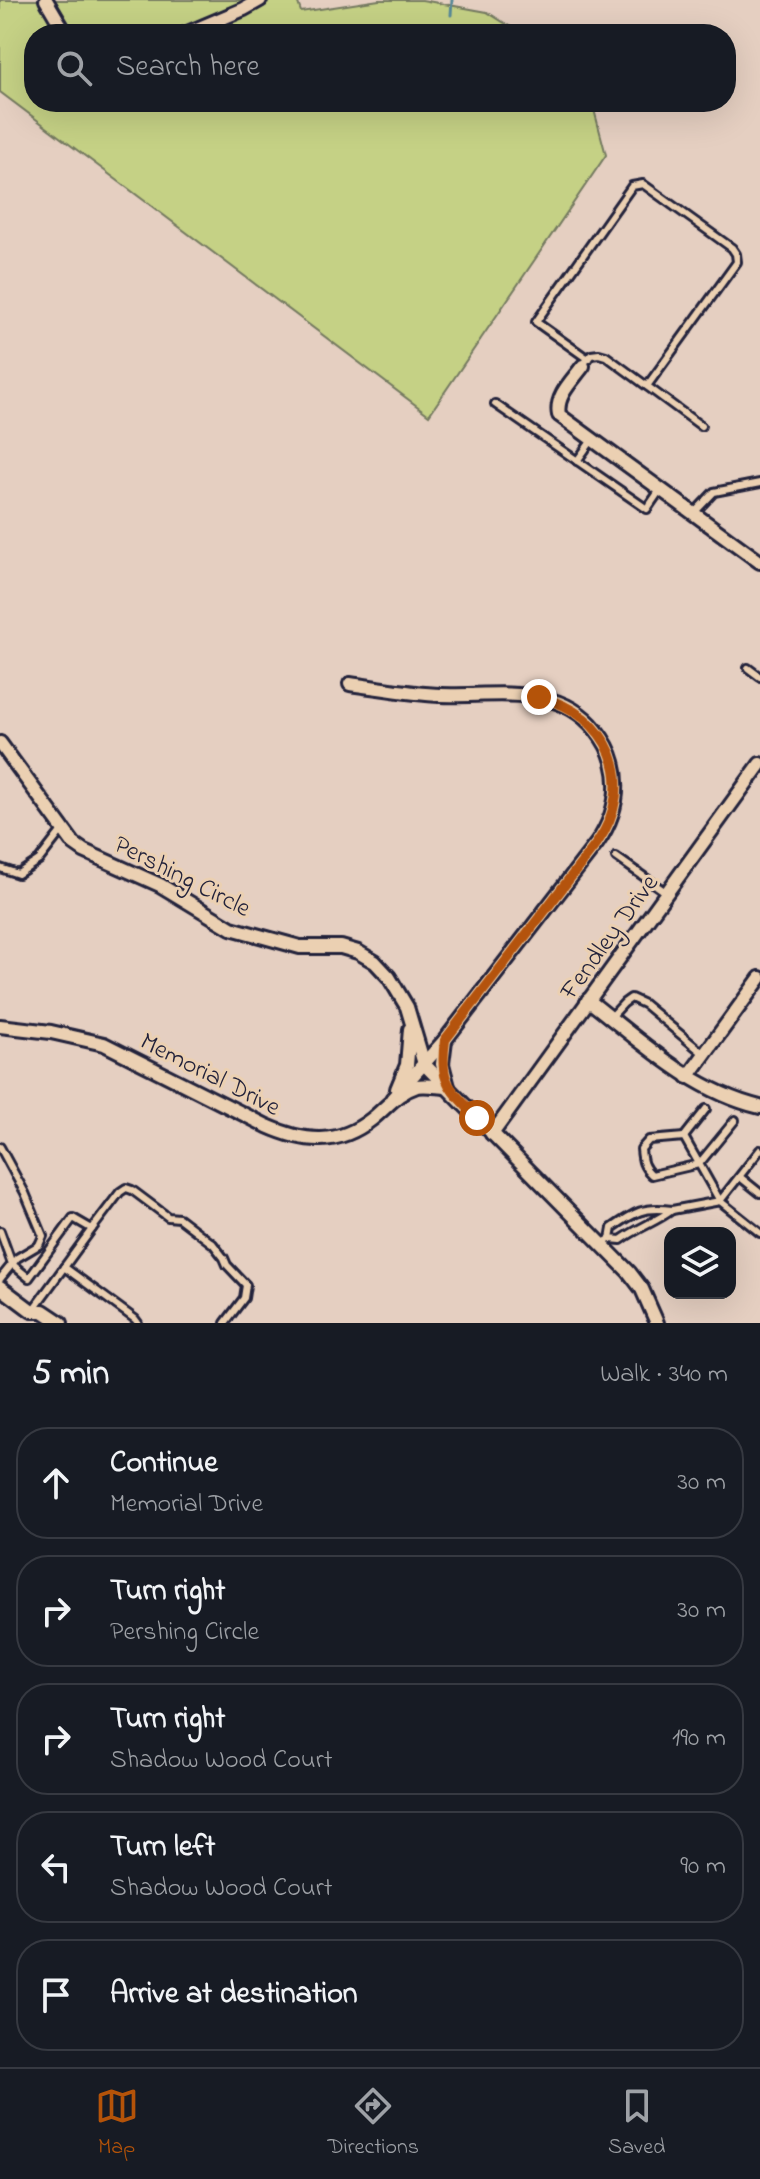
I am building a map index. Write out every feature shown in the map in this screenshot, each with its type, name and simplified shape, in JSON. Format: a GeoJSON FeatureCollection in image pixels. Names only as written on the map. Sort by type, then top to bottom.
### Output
{"type":"FeatureCollection","features":[{"type":"Feature","properties":{"kind":"street"},"geometry":{"type":"LineString","coordinates":[[46,0],[60,24]]}},
{"type":"Feature","properties":{"kind":"street"},"geometry":{"type":"LineString","coordinates":[[209,24],[260,0]]}},
{"type":"Feature","properties":{"kind":"street"},"geometry":{"type":"LineString","coordinates":[[585,362],[560,397],[557,407],[561,418],[760,562]]}},
{"type":"Feature","properties":{"kind":"street"},"geometry":{"type":"LineString","coordinates":[[350,684],[422,694],[517,694],[552,700],[581,714],[602,737],[612,758],[617,788],[604,833],[445,1040],[392,1099]]}},
{"type":"Feature","properties":{"kind":"street","name":"Pershing Circle"},"geometry":{"type":"LineString","coordinates":[[0,743],[74,844],[84,851],[160,885],[231,928],[300,947],[341,947],[375,962],[402,996],[424,1064],[448,1087]]}},
{"type":"Feature","properties":{"kind":"street","name":"Fendley Drive"},"geometry":{"type":"LineString","coordinates":[[492,1134],[760,764]]}},
{"type":"Feature","properties":{"kind":"street"},"geometry":{"type":"LineString","coordinates":[[688,1077],[760,978]]}},
{"type":"Feature","properties":{"kind":"street"},"geometry":{"type":"LineString","coordinates":[[588,1000],[688,1077],[716,1092],[760,1107]]}},
{"type":"Feature","properties":{"kind":"street","name":"Memorial Drive"},"geometry":{"type":"LineString","coordinates":[[392,1099],[407,1065],[409,1014]]}},
{"type":"Feature","properties":{"kind":"street","name":"Memorial Drive"},"geometry":{"type":"LineString","coordinates":[[0,1026],[51,1032],[104,1044],[267,1126],[303,1139],[340,1136],[358,1128],[374,1118],[392,1099],[419,1085],[448,1087]]}},
{"type":"Feature","properties":{"kind":"street"},"geometry":{"type":"LineString","coordinates":[[445,1040],[442,1064],[448,1087],[492,1134],[606,1242],[642,1289],[657,1323]]}},
{"type":"Feature","properties":{"kind":"street"},"geometry":{"type":"LineString","coordinates":[[0,1287],[32,1311],[43,1311],[61,1323]]}},
{"type":"Feature","properties":{"kind":"street"},"geometry":{"type":"LineString","coordinates":[[23,1323],[32,1311]]}},
{"type":"Feature","properties":{"kind":"lane"},"geometry":{"type":"LineString","coordinates":[[647,386],[737,262],[732,248],[643,184],[632,186],[536,322],[585,362],[591,355],[606,356],[701,426]]}},
{"type":"Feature","properties":{"kind":"lane"},"geometry":{"type":"LineString","coordinates":[[495,404],[647,509],[660,490]]}},
{"type":"Feature","properties":{"kind":"lane"},"geometry":{"type":"LineString","coordinates":[[577,461],[592,440]]}},
{"type":"Feature","properties":{"kind":"lane"},"geometry":{"type":"LineString","coordinates":[[694,514],[714,492],[760,483]]}},
{"type":"Feature","properties":{"kind":"lane"},"geometry":{"type":"LineString","coordinates":[[748,668],[760,677]]}},
{"type":"Feature","properties":{"kind":"lane"},"geometry":{"type":"LineString","coordinates":[[0,868],[18,874],[39,860],[63,829]]}},
{"type":"Feature","properties":{"kind":"lane"},"geometry":{"type":"LineString","coordinates":[[616,857],[667,893]]}},
{"type":"Feature","properties":{"kind":"lane"},"geometry":{"type":"LineString","coordinates":[[611,1018],[631,998],[644,1004],[704,1054]]}},
{"type":"Feature","properties":{"kind":"lane"},"geometry":{"type":"LineString","coordinates":[[706,1109],[684,1137],[649,1140],[641,1149],[645,1169],[652,1175],[699,1164],[735,1120]]}},
{"type":"Feature","properties":{"kind":"lane"},"geometry":{"type":"LineString","coordinates":[[684,1137],[720,1201],[760,1233]]}},
{"type":"Feature","properties":{"kind":"lane"},"geometry":{"type":"LineString","coordinates":[[0,1147],[25,1193],[43,1236],[39,1245],[17,1258],[0,1279]]}},
{"type":"Feature","properties":{"kind":"lane"},"geometry":{"type":"LineString","coordinates":[[606,1242],[612,1228],[631,1215],[653,1207],[672,1210],[720,1201],[759,1151]]}},
{"type":"Feature","properties":{"kind":"lane"},"geometry":{"type":"LineString","coordinates":[[740,1177],[760,1193]]}},
{"type":"Feature","properties":{"kind":"lane"},"geometry":{"type":"LineString","coordinates":[[32,1311],[126,1188],[168,1217],[179,1218],[213,1244],[246,1285],[244,1298],[225,1323]]}},
{"type":"Feature","properties":{"kind":"lane"},"geometry":{"type":"LineString","coordinates":[[606,1242],[621,1240],[672,1210]]}},
{"type":"Feature","properties":{"kind":"lane"},"geometry":{"type":"LineString","coordinates":[[0,1231],[12,1264],[29,1278],[73,1218],[92,1229]]}},
{"type":"Feature","properties":{"kind":"lane"},"geometry":{"type":"LineString","coordinates":[[64,1267],[138,1323]]}},
{"type":"Feature","properties":{"kind":"green space"},"geometry":{"type":"Polygon","coordinates":[[[0,0],[297,0],[301,12],[379,0],[422,0],[487,12],[506,24],[24,24],[24,110],[0,92],[0,0]]]}},
{"type":"Feature","properties":{"kind":"green space"},"geometry":{"type":"Polygon","coordinates":[[[27,112],[595,112],[606,155],[429,415],[27,112]]]}},
{"type":"Feature","properties":{"kind":"waterway"},"geometry":{"type":"LineString","coordinates":[[451,15],[452,0]]}},
{"type":"Feature","properties":{"kind":"route"},"geometry":{"type":"LineString","coordinates":[[477,1118],[448,1087],[442,1064],[445,1040],[597,843],[609,824],[616,799],[612,758],[602,737],[581,714],[566,705],[539,697]]}}]}
